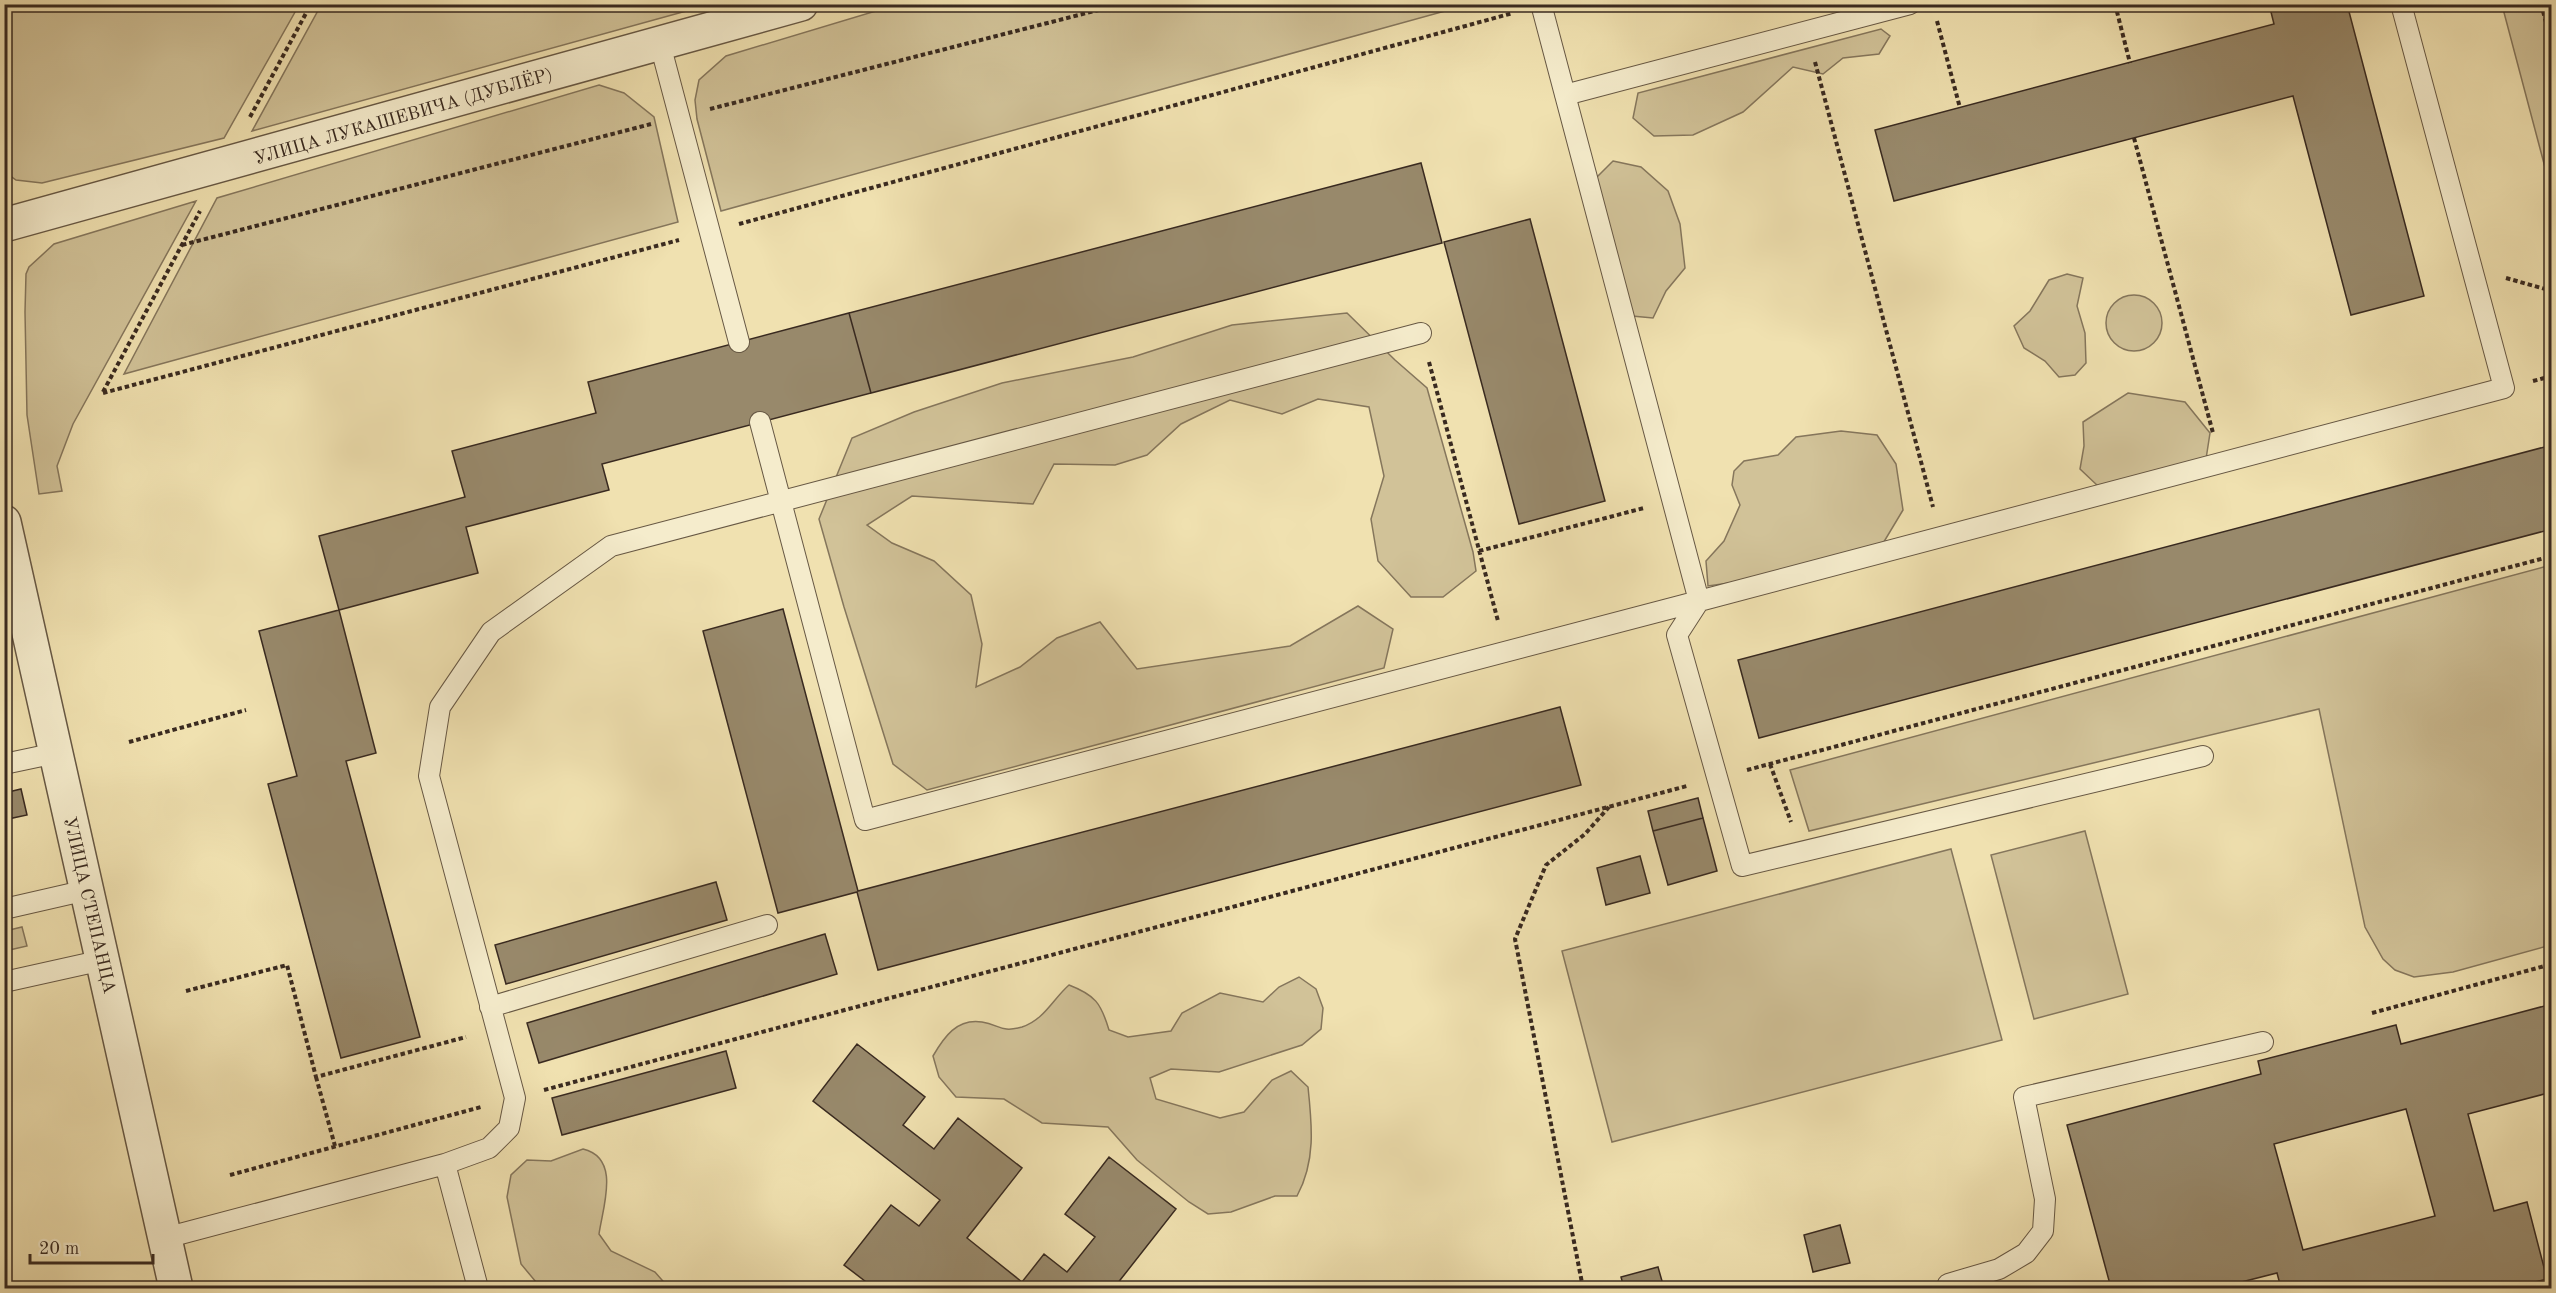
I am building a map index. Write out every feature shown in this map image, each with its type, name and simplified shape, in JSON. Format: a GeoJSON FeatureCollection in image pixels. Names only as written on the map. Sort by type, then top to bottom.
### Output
{"type":"FeatureCollection","features":[{"type":"Feature","properties":{"kind":"street","name":"УЛИЦА ЛУКАШЕВИЧА (ДУБЛЁР)"},"geometry":{"type":"LineString","coordinates":[[4,225],[801,4]]}},
{"type":"Feature","properties":{"kind":"street","name":"УЛИЦА СТЕПАНЦА"},"geometry":{"type":"LineString","coordinates":[[4,522],[176,1288]]}},
{"type":"Feature","properties":{"kind":"lane"},"geometry":{"type":"LineString","coordinates":[[1565,95],[1910,4]]}},
{"type":"Feature","properties":{"kind":"lane"},"geometry":{"type":"LineString","coordinates":[[760,422],[866,820],[2504,388],[2401,4]]}},
{"type":"Feature","properties":{"kind":"lane"},"geometry":{"type":"LineString","coordinates":[[1541,5],[1699,601],[1677,635],[1742,866],[2203,756]]}},
{"type":"Feature","properties":{"kind":"lane"},"geometry":{"type":"LineString","coordinates":[[660,44],[739,342]]}},
{"type":"Feature","properties":{"kind":"lane"},"geometry":{"type":"LineString","coordinates":[[165,1238],[445,1164],[489,1148],[509,1128],[514,1098],[429,776],[440,707],[491,632],[611,546],[1421,333]]}},
{"type":"Feature","properties":{"kind":"lane"},"geometry":{"type":"LineString","coordinates":[[4,764],[56,753]]}},
{"type":"Feature","properties":{"kind":"lane"},"geometry":{"type":"LineString","coordinates":[[4,909],[87,890]]}},
{"type":"Feature","properties":{"kind":"lane"},"geometry":{"type":"LineString","coordinates":[[490,1007],[767,925]]}},
{"type":"Feature","properties":{"kind":"lane"},"geometry":{"type":"LineString","coordinates":[[4,982],[103,960]]}},
{"type":"Feature","properties":{"kind":"lane"},"geometry":{"type":"LineString","coordinates":[[1949,1288],[1948,1284],[1999,1269],[2026,1253],[2043,1231],[2045,1199],[2024,1097],[2264,1042]]}},
{"type":"Feature","properties":{"kind":"lane"},"geometry":{"type":"LineString","coordinates":[[445,1164],[478,1288]]}},
{"type":"Feature","properties":{"kind":"path"},"geometry":{"type":"LineString","coordinates":[[2115,4],[2130,63]]}},
{"type":"Feature","properties":{"kind":"path"},"geometry":{"type":"LineString","coordinates":[[2541,4],[2552,44]]}},
{"type":"Feature","properties":{"kind":"path"},"geometry":{"type":"LineString","coordinates":[[103,393],[710,232],[1541,5]]}},
{"type":"Feature","properties":{"kind":"path"},"geometry":{"type":"LineString","coordinates":[[1934,11],[1960,108]]}},
{"type":"Feature","properties":{"kind":"path"},"geometry":{"type":"LineString","coordinates":[[1807,31],[1941,536]]}},
{"type":"Feature","properties":{"kind":"path"},"geometry":{"type":"LineString","coordinates":[[2134,138],[2221,463]]}},
{"type":"Feature","properties":{"kind":"path"},"geometry":{"type":"LineString","coordinates":[[2503,278],[2552,291]]}},
{"type":"Feature","properties":{"kind":"path"},"geometry":{"type":"LineString","coordinates":[[1479,551],[1651,506]]}},
{"type":"Feature","properties":{"kind":"path"},"geometry":{"type":"LineString","coordinates":[[230,1175],[2552,556]]}},
{"type":"Feature","properties":{"kind":"path"},"geometry":{"type":"LineString","coordinates":[[129,742],[246,710]]}},
{"type":"Feature","properties":{"kind":"path"},"geometry":{"type":"LineString","coordinates":[[1770,764],[1802,850]]}},
{"type":"Feature","properties":{"kind":"path"},"geometry":{"type":"LineString","coordinates":[[1583,1288],[1515,939],[1546,865],[1585,834],[1610,807]]}},
{"type":"Feature","properties":{"kind":"path"},"geometry":{"type":"LineString","coordinates":[[2372,1013],[2552,964]]}},
{"type":"Feature","properties":{"kind":"path"},"geometry":{"type":"LineString","coordinates":[[186,991],[287,965],[335,1146]]}},
{"type":"Feature","properties":{"kind":"path"},"geometry":{"type":"LineString","coordinates":[[316,1077],[468,1036]]}},
{"type":"Feature","properties":{"kind":"shaded area"},"geometry":{"type":"Polygon","coordinates":[[[321,4],[708,5],[252,131],[321,4]]]}},
{"type":"Feature","properties":{"kind":"shaded area"},"geometry":{"type":"Polygon","coordinates":[[[899,4],[1467,5],[721,211],[697,119],[695,100],[699,80],[726,56],[899,4]]]}},
{"type":"Feature","properties":{"kind":"shaded area"},"geometry":{"type":"Polygon","coordinates":[[[4,5],[299,5],[224,138],[42,183],[16,180],[5,172],[4,5]]]}},
{"type":"Feature","properties":{"kind":"shaded area"},"geometry":{"type":"Polygon","coordinates":[[[2502,5],[2551,5],[2551,190],[2502,5]]]}},
{"type":"Feature","properties":{"kind":"shaded area"},"geometry":{"type":"Polygon","coordinates":[[[1881,29],[1890,36],[1879,54],[1843,58],[1823,74],[1793,67],[1743,112],[1693,135],[1654,136],[1633,118],[1638,93],[1881,29]]]}},
{"type":"Feature","properties":{"kind":"shaded area"},"geometry":{"type":"Polygon","coordinates":[[[599,85],[624,93],[654,117],[678,222],[124,374],[217,198],[599,85]]]}},
{"type":"Feature","properties":{"kind":"shaded area"},"geometry":{"type":"Polygon","coordinates":[[[1613,161],[1641,167],[1668,191],[1680,224],[1685,268],[1666,291],[1653,318],[1632,316],[1596,178],[1613,161]]]}},
{"type":"Feature","properties":{"kind":"shaded area"},"geometry":{"type":"Polygon","coordinates":[[[196,201],[73,424],[57,466],[62,491],[39,494],[27,415],[25,312],[26,274],[29,267],[54,244],[196,201]]]}},
{"type":"Feature","properties":{"kind":"shaded area"},"geometry":{"type":"Polygon","coordinates":[[[2067,274],[2083,278],[2077,306],[2085,333],[2086,363],[2075,375],[2059,377],[2045,361],[2024,348],[2014,326],[2030,311],[2049,280],[2067,274]]]}},
{"type":"Feature","properties":{"kind":"shaded area"},"geometry":{"type":"Polygon","coordinates":[[[2134,295],[2145,297],[2154,303],[2160,312],[2162,323],[2160,334],[2154,343],[2145,349],[2134,351],[2123,349],[2114,343],[2108,334],[2106,323],[2108,312],[2114,303],[2123,297],[2134,295]]]}},
{"type":"Feature","properties":{"kind":"shaded area"},"geometry":{"type":"Polygon","coordinates":[[[1347,313],[1427,388],[1473,552],[1476,571],[1443,597],[1411,597],[1378,561],[1371,519],[1384,476],[1369,407],[1318,399],[1282,414],[1230,400],[1181,424],[1147,455],[1115,465],[1054,464],[1033,504],[912,496],[867,525],[892,543],[934,561],[971,595],[982,644],[976,687],[1020,667],[1057,638],[1100,622],[1137,669],[1290,646],[1358,606],[1393,629],[1384,668],[927,790],[893,764],[819,519],[852,438],[914,412],[1002,383],[1133,357],[1232,325],[1347,313]]]}},
{"type":"Feature","properties":{"kind":"shaded area"},"geometry":{"type":"Polygon","coordinates":[[[2128,393],[2185,402],[2210,433],[2206,459],[2099,487],[2080,469],[2084,446],[2083,422],[2128,393]]]}},
{"type":"Feature","properties":{"kind":"shaded area"},"geometry":{"type":"Polygon","coordinates":[[[1841,431],[1877,435],[1896,464],[1903,510],[1882,545],[1736,582],[1708,586],[1706,561],[1724,541],[1740,505],[1732,485],[1734,471],[1744,461],[1778,455],[1796,437],[1841,431]]]}},
{"type":"Feature","properties":{"kind":"shaded area"},"geometry":{"type":"Polygon","coordinates":[[[2551,565],[2551,945],[2453,972],[2414,977],[2395,970],[2383,959],[2365,927],[2319,709],[1809,831],[1790,770],[2551,565]]]}},
{"type":"Feature","properties":{"kind":"shaded area"},"geometry":{"type":"Polygon","coordinates":[[[2085,831],[2128,994],[2034,1019],[1991,855],[2085,831]]]}},
{"type":"Feature","properties":{"kind":"shaded area"},"geometry":{"type":"Polygon","coordinates":[[[1951,849],[2002,1040],[1612,1142],[1562,951],[1951,849]]]}},
{"type":"Feature","properties":{"kind":"shaded area"},"geometry":{"type":"Polygon","coordinates":[[[22,927],[27,946],[5,951],[5,931],[22,927]]]}},
{"type":"Feature","properties":{"kind":"shaded area"},"geometry":{"type":"Polygon","coordinates":[[[1299,977],[1316,989],[1323,1008],[1321,1029],[1302,1045],[1219,1072],[1171,1069],[1150,1078],[1156,1099],[1220,1118],[1244,1112],[1272,1080],[1291,1071],[1308,1087],[1310,1156],[1297,1196],[1275,1196],[1231,1212],[1208,1214],[1189,1202],[1137,1160],[1108,1127],[1042,1123],[1004,1099],[956,1097],[939,1077],[933,1056],[952,1030],[965,1023],[982,1022],[1009,1029],[1030,1024],[1069,985],[1085,992],[1096,1001],[1109,1030],[1128,1037],[1171,1031],[1182,1013],[1220,993],[1263,1002],[1279,987],[1299,977]]]}},
{"type":"Feature","properties":{"kind":"shaded area"},"geometry":{"type":"Polygon","coordinates":[[[583,1149],[595,1154],[602,1162],[606,1172],[606,1197],[599,1234],[611,1251],[655,1272],[669,1288],[541,1288],[521,1264],[507,1197],[511,1175],[527,1160],[551,1161],[583,1149]]]}},
{"type":"Feature","properties":{"kind":"building"},"geometry":{"type":"Polygon","coordinates":[[[2269,4],[2347,4],[2424,296],[2351,315],[2293,96],[1894,201],[1875,130],[2274,24],[2269,4]]]}},
{"type":"Feature","properties":{"kind":"building"},"geometry":{"type":"Polygon","coordinates":[[[1421,163],[1442,243],[871,393],[849,313],[1421,163]]]}},
{"type":"Feature","properties":{"kind":"building"},"geometry":{"type":"Polygon","coordinates":[[[1530,219],[1605,501],[1519,524],[1444,242],[1530,219]]]}},
{"type":"Feature","properties":{"kind":"building"},"geometry":{"type":"Polygon","coordinates":[[[849,313],[871,393],[602,464],[609,490],[466,527],[478,573],[339,610],[319,536],[465,497],[452,451],[596,413],[588,382],[849,313]]]}},
{"type":"Feature","properties":{"kind":"building"},"geometry":{"type":"Polygon","coordinates":[[[2552,445],[2552,529],[1759,738],[1738,660],[2552,445]]]}},
{"type":"Feature","properties":{"kind":"building"},"geometry":{"type":"Polygon","coordinates":[[[783,609],[858,891],[1560,707],[1581,785],[878,970],[857,892],[778,913],[703,631],[783,609]]]}},
{"type":"Feature","properties":{"kind":"building"},"geometry":{"type":"Polygon","coordinates":[[[339,610],[376,753],[346,761],[420,1037],[341,1058],[268,784],[297,776],[259,631],[339,610]]]}},
{"type":"Feature","properties":{"kind":"building"},"geometry":{"type":"Polygon","coordinates":[[[21,789],[27,815],[8,819],[4,793],[21,789]]]}},
{"type":"Feature","properties":{"kind":"building"},"geometry":{"type":"Polygon","coordinates":[[[1698,798],[1703,818],[1653,831],[1648,811],[1698,798]]]}},
{"type":"Feature","properties":{"kind":"building"},"geometry":{"type":"Polygon","coordinates":[[[1703,818],[1717,871],[1668,885],[1653,831],[1703,818]]]}},
{"type":"Feature","properties":{"kind":"building"},"geometry":{"type":"Polygon","coordinates":[[[1640,856],[1650,893],[1606,905],[1597,868],[1640,856]]]}},
{"type":"Feature","properties":{"kind":"building"},"geometry":{"type":"Polygon","coordinates":[[[716,882],[727,920],[506,984],[495,945],[716,882]]]}},
{"type":"Feature","properties":{"kind":"building"},"geometry":{"type":"Polygon","coordinates":[[[825,934],[837,974],[539,1063],[527,1023],[825,934]]]}},
{"type":"Feature","properties":{"kind":"building"},"geometry":{"type":"Polygon","coordinates":[[[2552,1004],[2552,1092],[2468,1114],[2494,1211],[2527,1202],[2547,1279],[2511,1288],[2281,1288],[2277,1273],[2218,1288],[2111,1288],[2067,1125],[2261,1074],[2258,1061],[2396,1025],[2401,1044],[2552,1004]],[[2406,1109],[2274,1144],[2303,1250],[2435,1216],[2406,1109]]]}},
{"type":"Feature","properties":{"kind":"building"},"geometry":{"type":"Polygon","coordinates":[[[857,1044],[925,1097],[903,1125],[934,1149],[958,1118],[1022,1168],[967,1238],[1022,1282],[1044,1254],[1067,1272],[1095,1237],[1065,1214],[1109,1157],[1176,1209],[1117,1284],[1122,1288],[874,1288],[844,1265],[891,1205],[919,1226],[940,1200],[813,1101],[857,1044]]]}},
{"type":"Feature","properties":{"kind":"building"},"geometry":{"type":"Polygon","coordinates":[[[726,1051],[736,1088],[562,1135],[552,1098],[726,1051]]]}},
{"type":"Feature","properties":{"kind":"building"},"geometry":{"type":"Polygon","coordinates":[[[1840,1225],[1850,1263],[1813,1272],[1804,1235],[1840,1225]]]}},
{"type":"Feature","properties":{"kind":"building"},"geometry":{"type":"Polygon","coordinates":[[[1658,1267],[1664,1288],[1624,1288],[1621,1277],[1658,1267]]]}}]}
